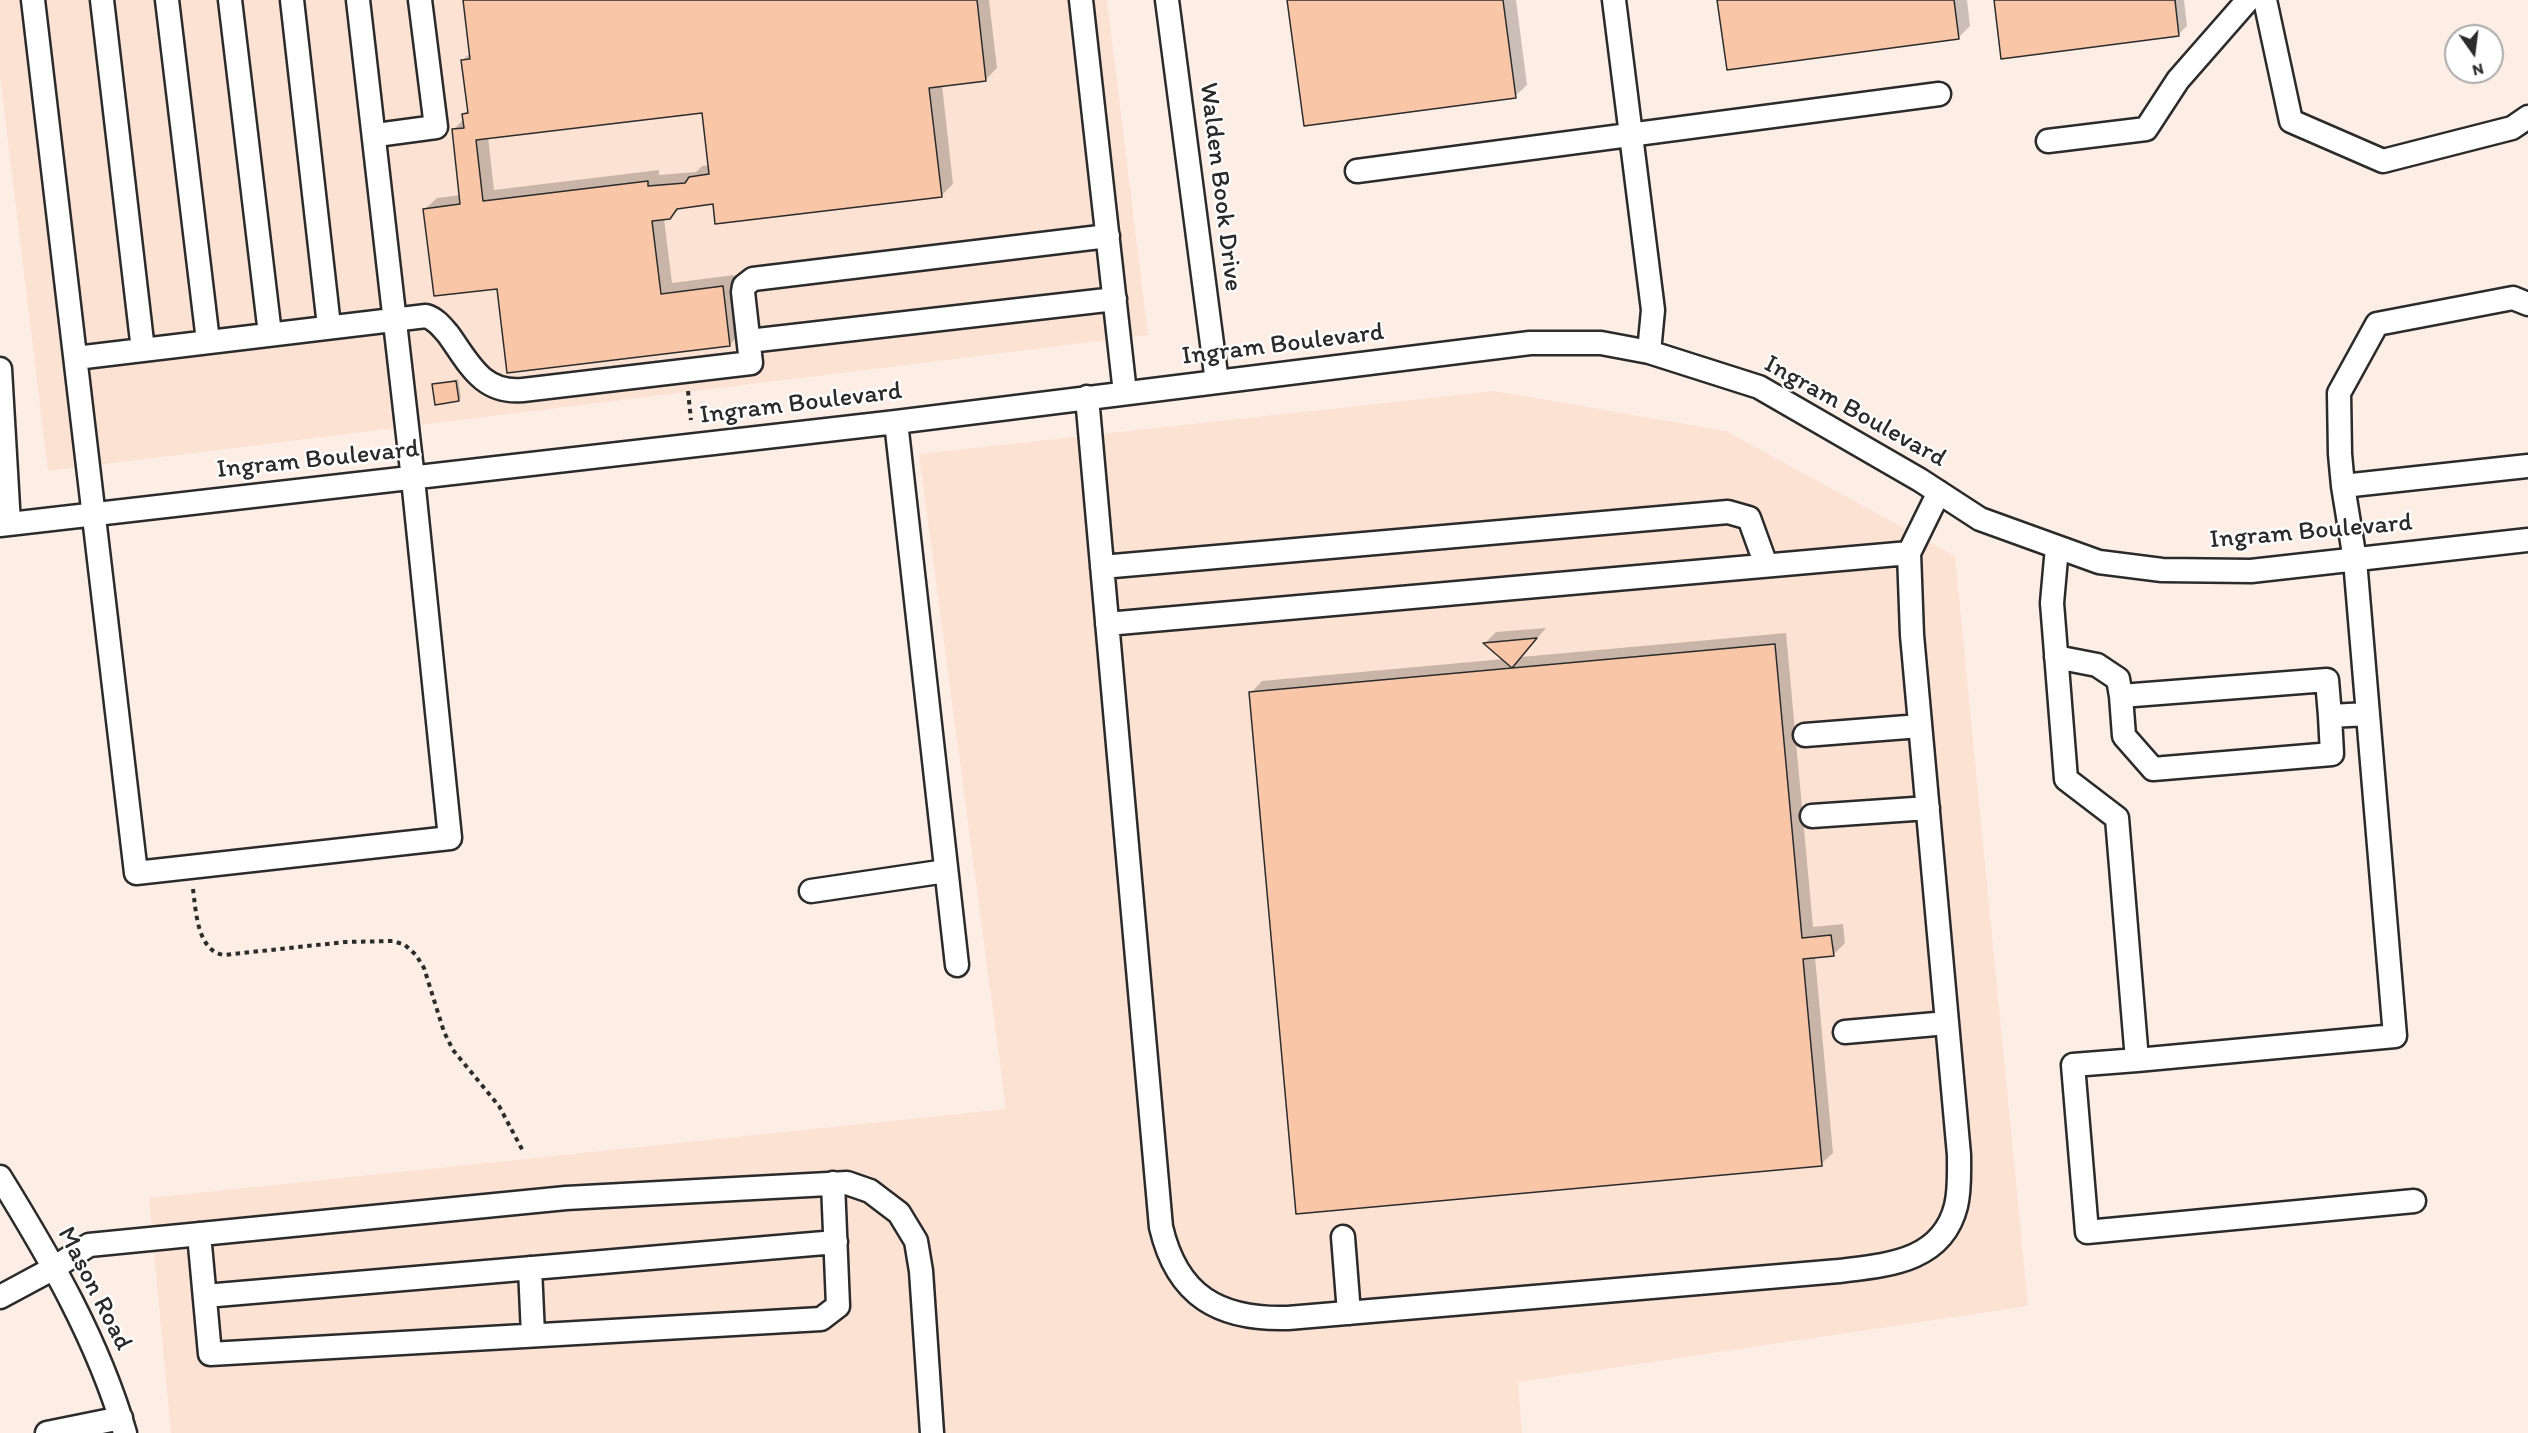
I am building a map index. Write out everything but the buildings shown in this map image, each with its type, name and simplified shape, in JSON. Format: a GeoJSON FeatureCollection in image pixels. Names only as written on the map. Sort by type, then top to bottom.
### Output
{"type":"FeatureCollection","features":[{"type":"Feature","properties":{"kind":"street"},"geometry":{"type":"LineString","coordinates":[[33,0],[136,873],[450,838],[413,478],[358,0]]}},
{"type":"Feature","properties":{"kind":"street"},"geometry":{"type":"LineString","coordinates":[[102,0],[143,350]]}},
{"type":"Feature","properties":{"kind":"street"},"geometry":{"type":"LineString","coordinates":[[167,0],[208,341]]}},
{"type":"Feature","properties":{"kind":"street"},"geometry":{"type":"LineString","coordinates":[[230,0],[270,334]]}},
{"type":"Feature","properties":{"kind":"street"},"geometry":{"type":"LineString","coordinates":[[292,0],[330,326]]}},
{"type":"Feature","properties":{"kind":"street"},"geometry":{"type":"LineString","coordinates":[[384,134],[436,127],[420,0]]}},
{"type":"Feature","properties":{"kind":"street"},"geometry":{"type":"LineString","coordinates":[[1081,0],[1125,393]]}},
{"type":"Feature","properties":{"kind":"street","name":"Walden Book Drive"},"geometry":{"type":"LineString","coordinates":[[1167,0],[1217,382]]}},
{"type":"Feature","properties":{"kind":"street"},"geometry":{"type":"LineString","coordinates":[[1614,0],[1653,310],[1649,352]]}},
{"type":"Feature","properties":{"kind":"street"},"geometry":{"type":"LineString","coordinates":[[2048,141],[2146,129],[2178,80],[2248,0]]}},
{"type":"Feature","properties":{"kind":"street"},"geometry":{"type":"LineString","coordinates":[[2265,0],[2291,121],[2384,161],[2512,128],[2528,117]]}},
{"type":"Feature","properties":{"kind":"street"},"geometry":{"type":"LineString","coordinates":[[1357,171],[1939,94]]}},
{"type":"Feature","properties":{"kind":"street"},"geometry":{"type":"LineString","coordinates":[[76,358],[426,316],[432,318],[444,330],[483,380],[493,387],[513,391],[751,363],[743,292],[744,286],[753,279],[1108,236]]}},
{"type":"Feature","properties":{"kind":"street"},"geometry":{"type":"LineString","coordinates":[[2414,1201],[2087,1232],[2073,1065],[2395,1036],[2355,560],[2340,454],[2339,393],[2378,324],[2513,298],[2528,304]]}},
{"type":"Feature","properties":{"kind":"street"},"geometry":{"type":"LineString","coordinates":[[749,341],[1115,299]]}},
{"type":"Feature","properties":{"kind":"street","name":"Ingram Boulevard"},"geometry":{"type":"LineString","coordinates":[[5,524],[896,422],[1530,343],[1601,344],[1649,352],[1759,387],[1939,492],[1980,519],[2099,562],[2162,570],[2251,571],[2528,540]]}},
{"type":"Feature","properties":{"kind":"street"},"geometry":{"type":"LineString","coordinates":[[0,369],[5,524]]}},
{"type":"Feature","properties":{"kind":"street"},"geometry":{"type":"LineString","coordinates":[[1087,398],[1161,1227],[1166,1245],[1179,1273],[1190,1286],[1215,1307],[1231,1313],[1269,1318],[1839,1271],[1898,1263],[1931,1248],[1942,1237],[1956,1207],[1959,1188],[1959,1155],[1912,635],[1909,554],[1939,492]]}},
{"type":"Feature","properties":{"kind":"street"},"geometry":{"type":"LineString","coordinates":[[896,422],[957,965]]}},
{"type":"Feature","properties":{"kind":"street"},"geometry":{"type":"LineString","coordinates":[[2343,486],[2528,466]]}},
{"type":"Feature","properties":{"kind":"street"},"geometry":{"type":"LineString","coordinates":[[1102,567],[1728,512],[1749,518],[1766,566]]}},
{"type":"Feature","properties":{"kind":"street"},"geometry":{"type":"LineString","coordinates":[[2057,547],[2052,603],[2066,779],[2117,818],[2136,1060]]}},
{"type":"Feature","properties":{"kind":"street"},"geometry":{"type":"LineString","coordinates":[[1107,624],[1909,554]]}},
{"type":"Feature","properties":{"kind":"street"},"geometry":{"type":"LineString","coordinates":[[2056,657],[2097,665],[2118,679],[2124,736],[2153,769],[2332,754],[2327,680],[2121,696]]}},
{"type":"Feature","properties":{"kind":"street"},"geometry":{"type":"LineString","coordinates":[[2330,716],[2368,714]]}},
{"type":"Feature","properties":{"kind":"street"},"geometry":{"type":"LineString","coordinates":[[1805,735],[1920,726]]}},
{"type":"Feature","properties":{"kind":"street"},"geometry":{"type":"LineString","coordinates":[[1812,816],[1928,808]]}},
{"type":"Feature","properties":{"kind":"street"},"geometry":{"type":"LineString","coordinates":[[811,891],[946,871]]}},
{"type":"Feature","properties":{"kind":"street"},"geometry":{"type":"LineString","coordinates":[[1845,1032],[1947,1023]]}},
{"type":"Feature","properties":{"kind":"street","name":"Mason Road"},"geometry":{"type":"LineString","coordinates":[[0,1177],[88,1331],[111,1386],[123,1426]]}},
{"type":"Feature","properties":{"kind":"street"},"geometry":{"type":"LineString","coordinates":[[0,1297],[54,1268],[89,1245],[566,1198],[847,1183],[870,1191],[899,1213],[916,1241],[921,1271],[932,1433]]}},
{"type":"Feature","properties":{"kind":"street"},"geometry":{"type":"LineString","coordinates":[[200,1234],[210,1354],[820,1319],[838,1306],[833,1184]]}},
{"type":"Feature","properties":{"kind":"street"},"geometry":{"type":"LineString","coordinates":[[1342,1237],[1349,1313]]}},
{"type":"Feature","properties":{"kind":"street"},"geometry":{"type":"LineString","coordinates":[[205,1296],[836,1242]]}},
{"type":"Feature","properties":{"kind":"street"},"geometry":{"type":"LineString","coordinates":[[530,1268],[533,1335]]}},
{"type":"Feature","properties":{"kind":"street"},"geometry":{"type":"LineString","coordinates":[[47,1433],[123,1426]]}},
{"type":"Feature","properties":{"kind":"path"},"geometry":{"type":"LineString","coordinates":[[687,386],[691,420]]}},
{"type":"Feature","properties":{"kind":"path"},"geometry":{"type":"LineString","coordinates":[[191,867],[200,927],[206,944],[216,954],[237,954],[345,942],[393,941],[405,945],[416,955],[424,968],[444,1032],[453,1050],[499,1106],[524,1153]]}},
{"type":"Feature","properties":{"kind":"shaded area"},"geometry":{"type":"Polygon","coordinates":[[[0,0],[1107,0],[1148,335],[48,471],[0,76],[0,0]]]}},
{"type":"Feature","properties":{"kind":"shaded area"},"geometry":{"type":"Polygon","coordinates":[[[1494,391],[1726,431],[1955,556],[2028,1306],[1518,1382],[1522,1433],[171,1433],[149,1198],[1006,1109],[919,454],[1494,391]]]}}]}
